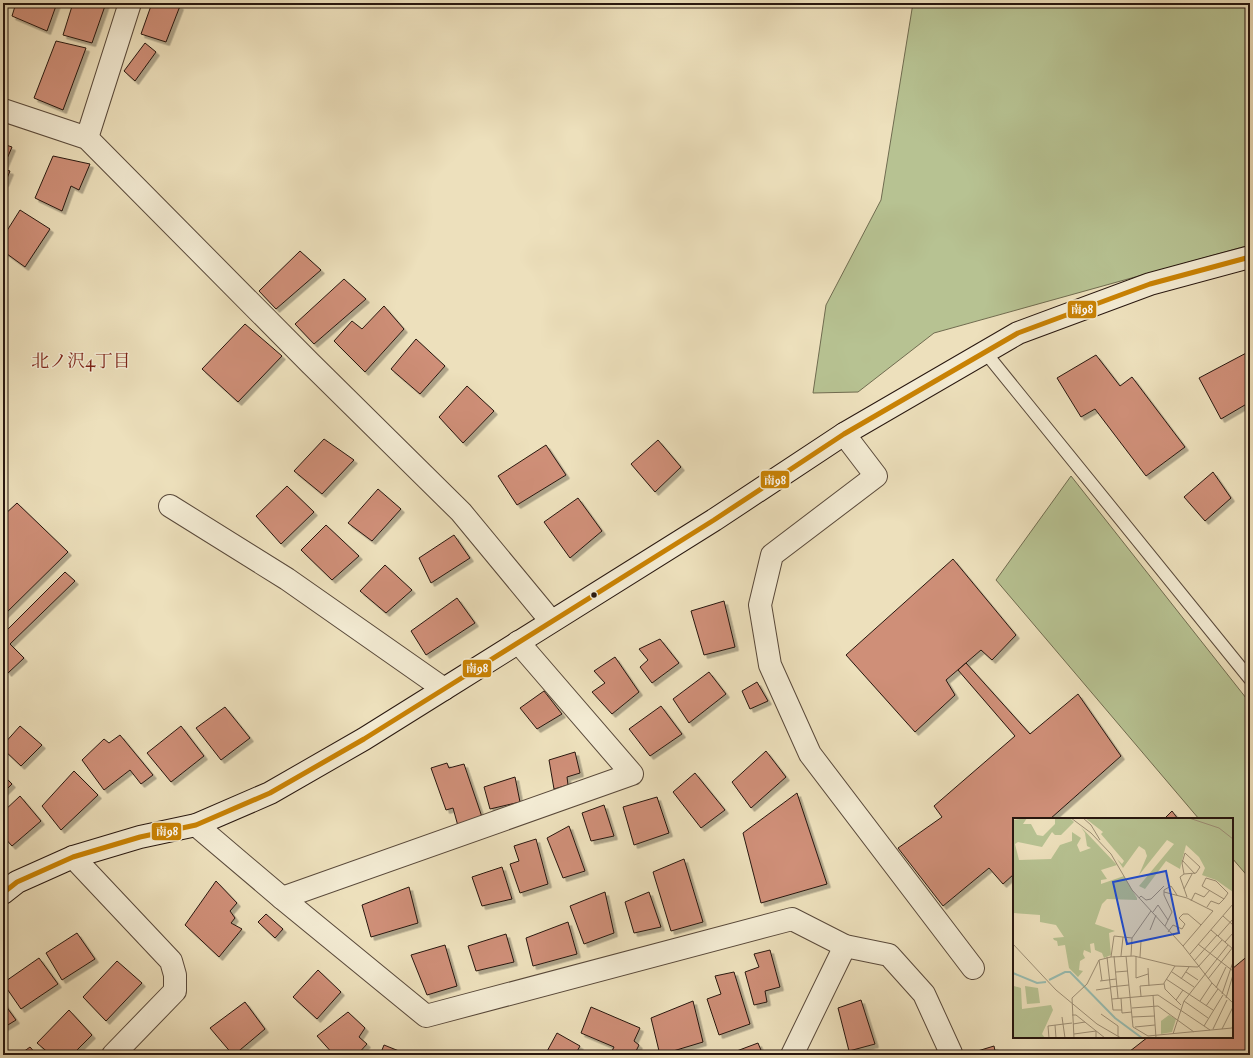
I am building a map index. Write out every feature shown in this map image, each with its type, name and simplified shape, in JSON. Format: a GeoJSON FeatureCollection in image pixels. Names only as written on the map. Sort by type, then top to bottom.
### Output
{"type":"FeatureCollection","features":[{"type":"Feature","properties":{"kind":"street"},"geometry":{"type":"LineString","coordinates":[[87,138],[130,3]]}},
{"type":"Feature","properties":{"kind":"street"},"geometry":{"type":"LineString","coordinates":[[3,110],[87,138],[298,352],[461,512],[551,621]]}},
{"type":"Feature","properties":{"kind":"street"},"geometry":{"type":"LineString","coordinates":[[3,893],[17,882],[73,857],[140,837],[196,825],[270,793],[364,739],[444,689],[714,520],[844,434],[1018,333],[1150,284],[1250,257]]}},
{"type":"Feature","properties":{"kind":"street"},"geometry":{"type":"LineString","coordinates":[[844,434],[876,476],[772,554],[760,605],[770,665],[810,754],[973,968]]}},
{"type":"Feature","properties":{"kind":"street"},"geometry":{"type":"LineString","coordinates":[[170,506],[287,579],[444,689]]}},
{"type":"Feature","properties":{"kind":"street"},"geometry":{"type":"LineString","coordinates":[[282,898],[632,774],[518,642]]}},
{"type":"Feature","properties":{"kind":"street"},"geometry":{"type":"LineString","coordinates":[[196,825],[282,898],[426,1016],[792,919],[845,946],[888,955],[924,994],[951,1055]]}},
{"type":"Feature","properties":{"kind":"street"},"geometry":{"type":"LineString","coordinates":[[73,857],[170,961],[175,975],[175,991],[113,1055]]}},
{"type":"Feature","properties":{"kind":"street"},"geometry":{"type":"LineString","coordinates":[[792,1055],[845,946]]}},
{"type":"Feature","properties":{"kind":"lane"},"geometry":{"type":"LineString","coordinates":[[985,352],[1250,679]]}},
{"type":"Feature","properties":{"kind":"green space"},"geometry":{"type":"Polygon","coordinates":[[[913,3],[1250,3],[1250,245],[934,333],[858,392],[813,393],[826,305],[881,200],[913,3]]]}},
{"type":"Feature","properties":{"kind":"green space"},"geometry":{"type":"Polygon","coordinates":[[[1071,476],[1250,703],[1250,879],[1233,859],[1233,818],[1198,818],[996,580],[1071,476]]]}},
{"type":"Feature","properties":{"kind":"building"},"geometry":{"type":"Polygon","coordinates":[[[16,3],[57,3],[47,31],[12,16],[16,3]]]}},
{"type":"Feature","properties":{"kind":"building"},"geometry":{"type":"Polygon","coordinates":[[[73,3],[106,3],[92,43],[63,35],[73,3]]]}},
{"type":"Feature","properties":{"kind":"building"},"geometry":{"type":"Polygon","coordinates":[[[152,3],[168,3],[180,6],[166,42],[141,34],[152,3]]]}},
{"type":"Feature","properties":{"kind":"building"},"geometry":{"type":"Polygon","coordinates":[[[56,41],[86,48],[63,110],[34,98],[56,41]]]}},
{"type":"Feature","properties":{"kind":"building"},"geometry":{"type":"Polygon","coordinates":[[[145,43],[156,52],[135,81],[124,71],[145,43]]]}},
{"type":"Feature","properties":{"kind":"building"},"geometry":{"type":"Polygon","coordinates":[[[3,144],[12,147],[3,168],[3,144]]]}},
{"type":"Feature","properties":{"kind":"building"},"geometry":{"type":"Polygon","coordinates":[[[53,156],[90,164],[79,190],[71,186],[62,211],[35,198],[53,156]]]}},
{"type":"Feature","properties":{"kind":"building"},"geometry":{"type":"Polygon","coordinates":[[[3,169],[10,171],[5,183],[3,183],[3,169]]]}},
{"type":"Feature","properties":{"kind":"building"},"geometry":{"type":"Polygon","coordinates":[[[20,210],[50,229],[25,267],[3,251],[3,237],[20,210]]]}},
{"type":"Feature","properties":{"kind":"building"},"geometry":{"type":"Polygon","coordinates":[[[300,251],[321,270],[276,309],[259,291],[300,251]]]}},
{"type":"Feature","properties":{"kind":"building"},"geometry":{"type":"Polygon","coordinates":[[[344,279],[366,299],[314,344],[295,324],[344,279]]]}},
{"type":"Feature","properties":{"kind":"building"},"geometry":{"type":"Polygon","coordinates":[[[384,306],[404,329],[365,372],[334,341],[352,321],[362,329],[384,306]]]}},
{"type":"Feature","properties":{"kind":"building"},"geometry":{"type":"Polygon","coordinates":[[[245,324],[282,356],[238,402],[202,369],[245,324]]]}},
{"type":"Feature","properties":{"kind":"building"},"geometry":{"type":"Polygon","coordinates":[[[416,339],[445,366],[420,394],[391,369],[416,339]]]}},
{"type":"Feature","properties":{"kind":"building"},"geometry":{"type":"Polygon","coordinates":[[[1250,351],[1250,402],[1221,419],[1199,378],[1250,351]]]}},
{"type":"Feature","properties":{"kind":"building"},"geometry":{"type":"Polygon","coordinates":[[[1096,355],[1120,386],[1132,377],[1185,447],[1146,476],[1095,409],[1081,417],[1057,378],[1096,355]]]}},
{"type":"Feature","properties":{"kind":"building"},"geometry":{"type":"Polygon","coordinates":[[[467,386],[494,411],[463,443],[439,417],[467,386]]]}},
{"type":"Feature","properties":{"kind":"building"},"geometry":{"type":"Polygon","coordinates":[[[324,439],[354,460],[322,494],[294,471],[324,439]]]}},
{"type":"Feature","properties":{"kind":"building"},"geometry":{"type":"Polygon","coordinates":[[[658,440],[681,467],[655,492],[631,464],[658,440]]]}},
{"type":"Feature","properties":{"kind":"building"},"geometry":{"type":"Polygon","coordinates":[[[546,445],[566,475],[517,505],[498,476],[546,445]]]}},
{"type":"Feature","properties":{"kind":"building"},"geometry":{"type":"Polygon","coordinates":[[[1213,472],[1231,498],[1205,521],[1184,497],[1213,472]]]}},
{"type":"Feature","properties":{"kind":"building"},"geometry":{"type":"Polygon","coordinates":[[[287,486],[314,512],[281,544],[256,516],[287,486]]]}},
{"type":"Feature","properties":{"kind":"building"},"geometry":{"type":"Polygon","coordinates":[[[378,489],[401,509],[372,541],[348,523],[378,489]]]}},
{"type":"Feature","properties":{"kind":"building"},"geometry":{"type":"Polygon","coordinates":[[[578,498],[602,531],[570,558],[544,522],[578,498]]]}},
{"type":"Feature","properties":{"kind":"building"},"geometry":{"type":"Polygon","coordinates":[[[17,503],[68,552],[3,616],[3,516],[17,503]]]}},
{"type":"Feature","properties":{"kind":"building"},"geometry":{"type":"Polygon","coordinates":[[[326,525],[359,556],[332,580],[301,550],[326,525]]]}},
{"type":"Feature","properties":{"kind":"building"},"geometry":{"type":"Polygon","coordinates":[[[454,535],[470,558],[431,583],[419,558],[454,535]]]}},
{"type":"Feature","properties":{"kind":"building"},"geometry":{"type":"Polygon","coordinates":[[[953,559],[1016,635],[992,660],[981,650],[946,680],[955,695],[915,732],[846,655],[953,559]]]}},
{"type":"Feature","properties":{"kind":"building"},"geometry":{"type":"Polygon","coordinates":[[[385,565],[412,590],[386,613],[360,591],[385,565]]]}},
{"type":"Feature","properties":{"kind":"building"},"geometry":{"type":"Polygon","coordinates":[[[65,572],[75,581],[10,644],[24,658],[8,673],[3,666],[3,634],[65,572]]]}},
{"type":"Feature","properties":{"kind":"building"},"geometry":{"type":"Polygon","coordinates":[[[457,598],[475,623],[426,655],[411,631],[457,598]]]}},
{"type":"Feature","properties":{"kind":"building"},"geometry":{"type":"Polygon","coordinates":[[[724,601],[735,647],[704,655],[691,611],[724,601]]]}},
{"type":"Feature","properties":{"kind":"building"},"geometry":{"type":"Polygon","coordinates":[[[660,639],[679,663],[652,683],[640,667],[648,660],[639,649],[660,639]]]}},
{"type":"Feature","properties":{"kind":"building"},"geometry":{"type":"Polygon","coordinates":[[[615,657],[639,692],[612,714],[592,692],[605,683],[594,671],[615,657]]]}},
{"type":"Feature","properties":{"kind":"building"},"geometry":{"type":"Polygon","coordinates":[[[966,663],[1030,734],[1078,694],[1121,756],[1051,818],[1013,818],[1013,875],[1003,884],[989,868],[943,906],[898,848],[942,817],[934,806],[1015,736],[958,670],[966,663]]]}},
{"type":"Feature","properties":{"kind":"building"},"geometry":{"type":"Polygon","coordinates":[[[709,672],[726,694],[689,723],[673,699],[709,672]]]}},
{"type":"Feature","properties":{"kind":"building"},"geometry":{"type":"Polygon","coordinates":[[[757,682],[768,701],[750,709],[742,691],[757,682]]]}},
{"type":"Feature","properties":{"kind":"building"},"geometry":{"type":"Polygon","coordinates":[[[544,691],[562,714],[537,729],[520,708],[544,691]]]}},
{"type":"Feature","properties":{"kind":"building"},"geometry":{"type":"Polygon","coordinates":[[[661,706],[682,734],[650,756],[629,729],[661,706]]]}},
{"type":"Feature","properties":{"kind":"building"},"geometry":{"type":"Polygon","coordinates":[[[225,707],[250,738],[221,760],[196,728],[225,707]]]}},
{"type":"Feature","properties":{"kind":"building"},"geometry":{"type":"Polygon","coordinates":[[[20,726],[42,745],[21,766],[3,749],[3,745],[20,726]]]}},
{"type":"Feature","properties":{"kind":"building"},"geometry":{"type":"Polygon","coordinates":[[[181,726],[204,756],[171,782],[147,753],[181,726]]]}},
{"type":"Feature","properties":{"kind":"building"},"geometry":{"type":"Polygon","coordinates":[[[120,735],[153,775],[141,784],[130,770],[104,790],[82,760],[104,739],[109,743],[120,735]]]}},
{"type":"Feature","properties":{"kind":"building"},"geometry":{"type":"Polygon","coordinates":[[[766,751],[786,777],[751,808],[732,782],[766,751]]]}},
{"type":"Feature","properties":{"kind":"building"},"geometry":{"type":"Polygon","coordinates":[[[575,752],[580,773],[567,777],[568,785],[554,789],[549,760],[575,752]]]}},
{"type":"Feature","properties":{"kind":"building"},"geometry":{"type":"Polygon","coordinates":[[[447,763],[449,768],[464,764],[482,817],[458,826],[453,808],[446,810],[431,768],[447,763]]]}},
{"type":"Feature","properties":{"kind":"building"},"geometry":{"type":"Polygon","coordinates":[[[74,771],[98,795],[61,830],[42,806],[74,771]]]}},
{"type":"Feature","properties":{"kind":"building"},"geometry":{"type":"Polygon","coordinates":[[[695,773],[725,810],[701,828],[673,792],[695,773]]]}},
{"type":"Feature","properties":{"kind":"building"},"geometry":{"type":"Polygon","coordinates":[[[3,775],[12,784],[3,793],[3,775]]]}},
{"type":"Feature","properties":{"kind":"building"},"geometry":{"type":"Polygon","coordinates":[[[515,777],[520,802],[490,809],[484,787],[515,777]]]}},
{"type":"Feature","properties":{"kind":"building"},"geometry":{"type":"Polygon","coordinates":[[[797,793],[827,884],[761,903],[743,833],[797,793]]]}},
{"type":"Feature","properties":{"kind":"building"},"geometry":{"type":"Polygon","coordinates":[[[20,796],[41,821],[12,846],[3,836],[3,812],[20,796]]]}},
{"type":"Feature","properties":{"kind":"building"},"geometry":{"type":"Polygon","coordinates":[[[657,797],[669,833],[634,845],[623,807],[657,797]]]}},
{"type":"Feature","properties":{"kind":"building"},"geometry":{"type":"Polygon","coordinates":[[[604,805],[614,836],[591,841],[582,813],[604,805]]]}},
{"type":"Feature","properties":{"kind":"building"},"geometry":{"type":"Polygon","coordinates":[[[1172,811],[1177,818],[1165,818],[1172,811]]]}},
{"type":"Feature","properties":{"kind":"building"},"geometry":{"type":"Polygon","coordinates":[[[569,826],[585,871],[563,878],[547,838],[569,826]]]}},
{"type":"Feature","properties":{"kind":"building"},"geometry":{"type":"Polygon","coordinates":[[[536,839],[548,884],[520,893],[510,864],[519,861],[514,846],[536,839]]]}},
{"type":"Feature","properties":{"kind":"building"},"geometry":{"type":"Polygon","coordinates":[[[684,859],[703,922],[671,931],[653,872],[684,859]]]}},
{"type":"Feature","properties":{"kind":"building"},"geometry":{"type":"Polygon","coordinates":[[[502,867],[512,899],[482,906],[472,877],[502,867]]]}},
{"type":"Feature","properties":{"kind":"building"},"geometry":{"type":"Polygon","coordinates":[[[216,881],[237,903],[230,911],[235,918],[231,923],[242,929],[219,957],[185,925],[216,881]]]}},
{"type":"Feature","properties":{"kind":"building"},"geometry":{"type":"Polygon","coordinates":[[[409,887],[418,923],[371,937],[362,905],[409,887]]]}},
{"type":"Feature","properties":{"kind":"building"},"geometry":{"type":"Polygon","coordinates":[[[605,892],[614,933],[584,944],[570,906],[605,892]]]}},
{"type":"Feature","properties":{"kind":"building"},"geometry":{"type":"Polygon","coordinates":[[[649,892],[661,927],[634,933],[625,902],[649,892]]]}},
{"type":"Feature","properties":{"kind":"building"},"geometry":{"type":"Polygon","coordinates":[[[266,914],[283,929],[275,938],[258,922],[266,914]]]}},
{"type":"Feature","properties":{"kind":"building"},"geometry":{"type":"Polygon","coordinates":[[[568,922],[577,954],[533,966],[526,938],[568,922]]]}},
{"type":"Feature","properties":{"kind":"building"},"geometry":{"type":"Polygon","coordinates":[[[77,933],[95,959],[62,980],[46,953],[77,933]]]}},
{"type":"Feature","properties":{"kind":"building"},"geometry":{"type":"Polygon","coordinates":[[[506,934],[514,962],[476,971],[468,946],[506,934]]]}},
{"type":"Feature","properties":{"kind":"building"},"geometry":{"type":"Polygon","coordinates":[[[445,945],[457,986],[427,995],[411,955],[445,945]]]}},
{"type":"Feature","properties":{"kind":"building"},"geometry":{"type":"Polygon","coordinates":[[[770,950],[780,987],[765,991],[767,1002],[754,1005],[745,972],[759,967],[754,954],[770,950]]]}},
{"type":"Feature","properties":{"kind":"building"},"geometry":{"type":"Polygon","coordinates":[[[1250,954],[1250,1049],[1243,1055],[1125,1055],[1147,1038],[1233,1038],[1233,968],[1250,954]]]}},
{"type":"Feature","properties":{"kind":"building"},"geometry":{"type":"Polygon","coordinates":[[[39,958],[58,984],[21,1009],[3,983],[39,958]]]}},
{"type":"Feature","properties":{"kind":"building"},"geometry":{"type":"Polygon","coordinates":[[[117,961],[142,983],[106,1021],[83,997],[117,961]]]}},
{"type":"Feature","properties":{"kind":"building"},"geometry":{"type":"Polygon","coordinates":[[[318,970],[341,992],[317,1019],[293,997],[318,970]]]}},
{"type":"Feature","properties":{"kind":"building"},"geometry":{"type":"Polygon","coordinates":[[[734,972],[750,1024],[719,1035],[707,999],[721,994],[715,976],[734,972]]]}},
{"type":"Feature","properties":{"kind":"building"},"geometry":{"type":"Polygon","coordinates":[[[861,1000],[875,1044],[849,1051],[838,1008],[861,1000]]]}},
{"type":"Feature","properties":{"kind":"building"},"geometry":{"type":"Polygon","coordinates":[[[693,1001],[703,1042],[660,1055],[651,1018],[693,1001]]]}},
{"type":"Feature","properties":{"kind":"building"},"geometry":{"type":"Polygon","coordinates":[[[3,1002],[16,1020],[3,1028],[3,1002]]]}},
{"type":"Feature","properties":{"kind":"building"},"geometry":{"type":"Polygon","coordinates":[[[245,1002],[265,1029],[233,1055],[210,1028],[245,1002]]]}},
{"type":"Feature","properties":{"kind":"building"},"geometry":{"type":"Polygon","coordinates":[[[591,1007],[640,1028],[634,1041],[639,1045],[634,1055],[610,1055],[614,1047],[581,1033],[591,1007]]]}},
{"type":"Feature","properties":{"kind":"building"},"geometry":{"type":"Polygon","coordinates":[[[69,1010],[92,1035],[77,1050],[80,1055],[51,1055],[37,1043],[69,1010]]]}},
{"type":"Feature","properties":{"kind":"building"},"geometry":{"type":"Polygon","coordinates":[[[348,1012],[365,1028],[359,1037],[367,1044],[357,1055],[334,1055],[317,1036],[348,1012]]]}},
{"type":"Feature","properties":{"kind":"building"},"geometry":{"type":"Polygon","coordinates":[[[557,1033],[580,1046],[575,1055],[545,1055],[557,1033]]]}},
{"type":"Feature","properties":{"kind":"building"},"geometry":{"type":"Polygon","coordinates":[[[758,1043],[763,1055],[726,1055],[758,1043]]]}},
{"type":"Feature","properties":{"kind":"building"},"geometry":{"type":"Polygon","coordinates":[[[384,1045],[409,1055],[380,1055],[384,1045]]]}},
{"type":"Feature","properties":{"kind":"building"},"geometry":{"type":"Polygon","coordinates":[[[994,1046],[996,1055],[971,1055],[971,1053],[994,1046]]]}},
{"type":"Feature","properties":{"kind":"building"},"geometry":{"type":"Polygon","coordinates":[[[30,1047],[37,1055],[19,1055],[30,1047]]]}},
{"type":"Feature","properties":{"kind":"transit line","name":"南98"},"geometry":{"type":"LineString","coordinates":[[3,893],[17,882],[73,857],[140,837],[196,825],[270,793],[364,739],[444,689],[714,520],[844,434],[1018,333],[1150,284],[1250,257]]}},
{"type":"Feature","properties":{"kind":"district","name":"北ノ沢4丁目"},"geometry":{"type":"Point","coordinates":[81,361]}}]}
